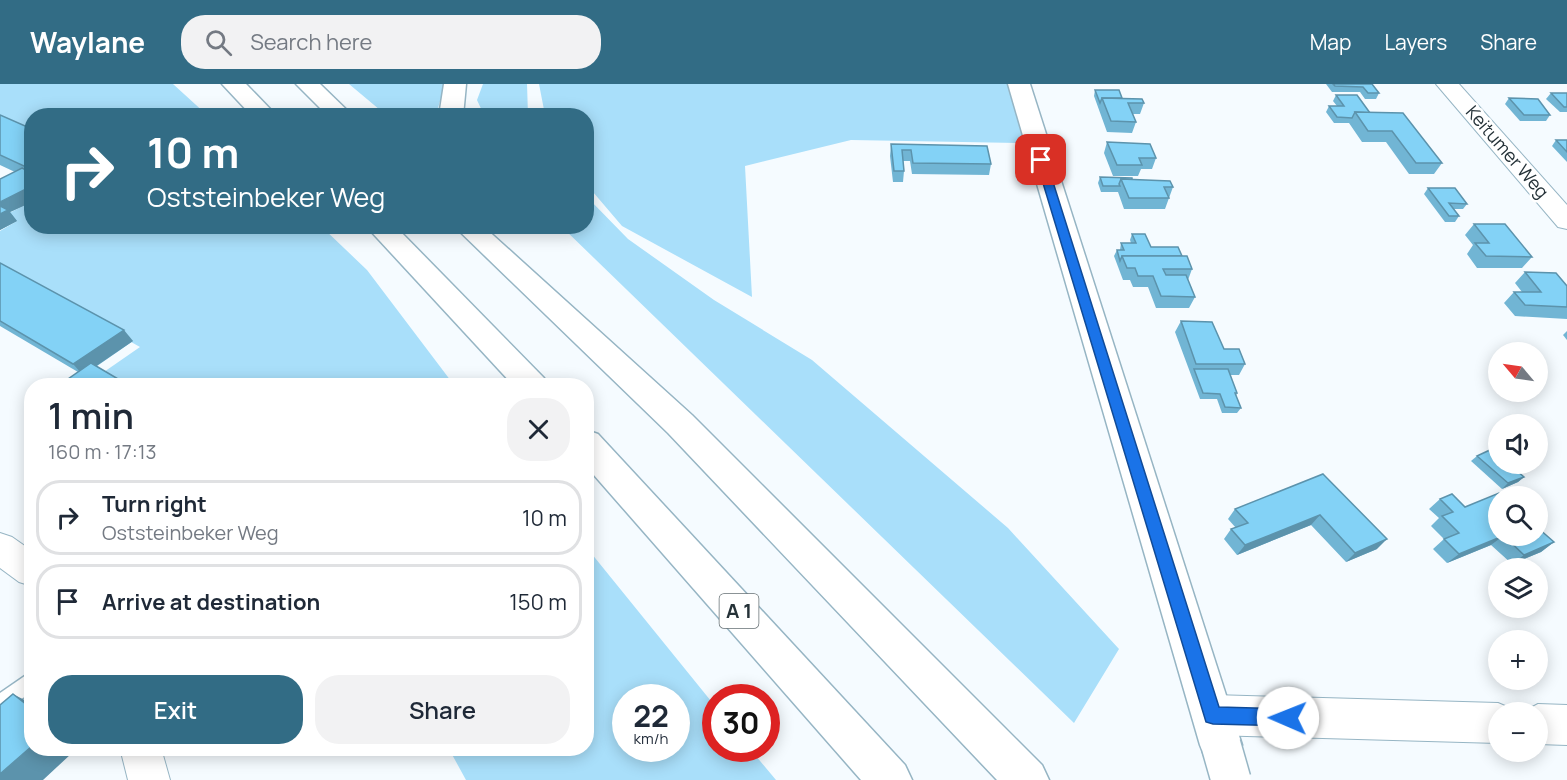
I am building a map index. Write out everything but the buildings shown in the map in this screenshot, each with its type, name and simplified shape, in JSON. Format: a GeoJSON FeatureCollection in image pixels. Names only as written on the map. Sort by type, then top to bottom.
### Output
{"type":"FeatureCollection","features":[{"type":"Feature","properties":{"kind":"main road"},"geometry":{"type":"LineString","coordinates":[[233,84],[258,108]]}},
{"type":"Feature","properties":{"kind":"main road"},"geometry":{"type":"LineString","coordinates":[[307,84],[333,108]]}},
{"type":"Feature","properties":{"kind":"main road"},"geometry":{"type":"LineString","coordinates":[[452,108],[455,84]]}},
{"type":"Feature","properties":{"kind":"main road"},"geometry":{"type":"LineString","coordinates":[[1019,84],[1221,747]]}},
{"type":"Feature","properties":{"kind":"main road"},"geometry":{"type":"LineString","coordinates":[[387,234],[525,378]]}},
{"type":"Feature","properties":{"kind":"main road"},"geometry":{"type":"LineString","coordinates":[[476,234],[680,424],[1027,780]]}},
{"type":"Feature","properties":{"kind":"main road"},"geometry":{"type":"LineString","coordinates":[[499,234],[516,270]]}},
{"type":"Feature","properties":{"kind":"main road","name":"A 1"},"geometry":{"type":"LineString","coordinates":[[594,452],[890,780]]}},
{"type":"Feature","properties":{"kind":"street","name":"Keitumer Weg"},"geometry":{"type":"LineString","coordinates":[[1447,84],[1567,221]]}},
{"type":"Feature","properties":{"kind":"street"},"geometry":{"type":"LineString","coordinates":[[0,548],[24,565]]}},
{"type":"Feature","properties":{"kind":"street"},"geometry":{"type":"LineString","coordinates":[[1221,747],[1488,724]]}},
{"type":"Feature","properties":{"kind":"street"},"geometry":{"type":"LineString","coordinates":[[1548,724],[1567,725]]}},
{"type":"Feature","properties":{"kind":"street"},"geometry":{"type":"LineString","coordinates":[[142,756],[149,780]]}},
{"type":"Feature","properties":{"kind":"lane"},"geometry":{"type":"LineString","coordinates":[[0,704],[24,686]]}},
{"type":"Feature","properties":{"kind":"shaded area"},"geometry":{"type":"Polygon","coordinates":[[[0,84],[173,84],[199,108],[24,108],[24,136],[0,124],[0,84]]]}},
{"type":"Feature","properties":{"kind":"shaded area"},"geometry":{"type":"Polygon","coordinates":[[[349,84],[445,84],[438,108],[378,108],[349,84]]]}},
{"type":"Feature","properties":{"kind":"shaded area"},"geometry":{"type":"Polygon","coordinates":[[[483,84],[527,84],[528,108],[481,108],[477,100],[483,84]]]}},
{"type":"Feature","properties":{"kind":"shaded area"},"geometry":{"type":"Polygon","coordinates":[[[539,84],[1009,84],[1025,143],[851,140],[745,166],[752,297],[622,226],[594,193],[594,108],[544,108],[539,84]]]}},
{"type":"Feature","properties":{"kind":"shaded area"},"geometry":{"type":"Polygon","coordinates":[[[594,204],[628,239],[714,300],[812,360],[1008,528],[1119,649],[1074,723],[569,234],[594,234],[594,204]]]}},
{"type":"Feature","properties":{"kind":"shaded area"},"geometry":{"type":"Polygon","coordinates":[[[24,206],[24,234],[329,234],[367,270],[449,378],[108,378],[101,374],[140,347],[0,268],[0,231],[17,221],[5,215],[24,206]]]}},
{"type":"Feature","properties":{"kind":"shaded area"},"geometry":{"type":"Polygon","coordinates":[[[594,557],[702,690],[702,762],[761,762],[776,780],[466,780],[453,756],[594,756],[594,557]]]}},
{"type":"Feature","properties":{"kind":"route"},"geometry":{"type":"LineString","coordinates":[[1041,160],[1213,716],[1288,718]]}}]}
